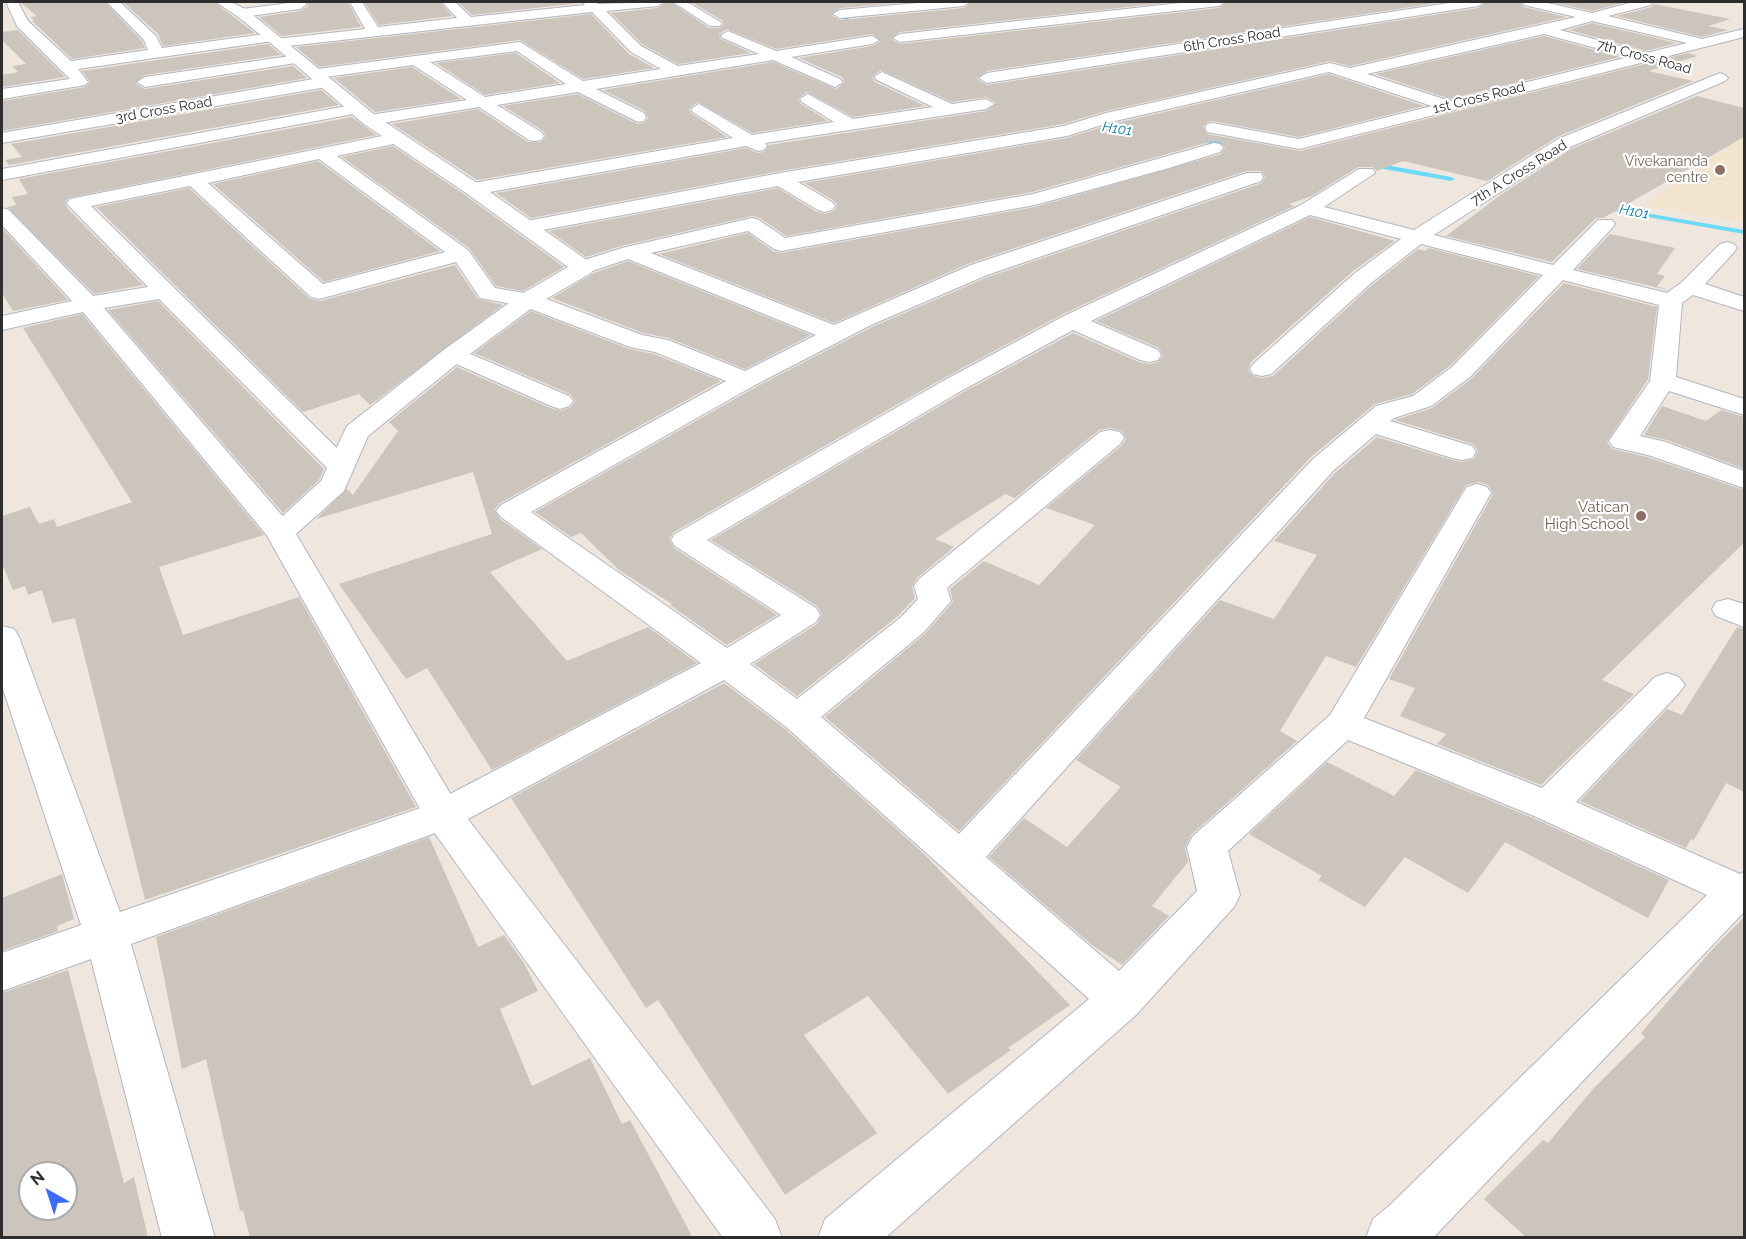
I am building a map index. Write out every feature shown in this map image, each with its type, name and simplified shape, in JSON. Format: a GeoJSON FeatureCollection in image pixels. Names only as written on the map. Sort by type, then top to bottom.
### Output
{"type":"FeatureCollection","features":[{"type":"Feature","properties":{"kind":"street"},"geometry":{"type":"LineString","coordinates":[[118,2],[151,39],[156,53]]}},
{"type":"Feature","properties":{"kind":"street"},"geometry":{"type":"LineString","coordinates":[[222,2],[242,13],[364,115],[583,267]]}},
{"type":"Feature","properties":{"kind":"street"},"geometry":{"type":"LineString","coordinates":[[356,2],[374,32]]}},
{"type":"Feature","properties":{"kind":"street"},"geometry":{"type":"LineString","coordinates":[[448,2],[468,21]]}},
{"type":"Feature","properties":{"kind":"street"},"geometry":{"type":"LineString","coordinates":[[68,66],[156,53],[503,18],[593,5],[658,2]]}},
{"type":"Feature","properties":{"kind":"street"},"geometry":{"type":"LineString","coordinates":[[679,2],[715,23]]}},
{"type":"Feature","properties":{"kind":"street"},"geometry":{"type":"LineString","coordinates":[[840,14],[964,2]]}},
{"type":"Feature","properties":{"kind":"street"},"geometry":{"type":"LineString","coordinates":[[900,38],[1219,2]]}},
{"type":"Feature","properties":{"kind":"street","name":"6th Cross Road"},"geometry":{"type":"LineString","coordinates":[[987,78],[1459,3],[1478,2]]}},
{"type":"Feature","properties":{"kind":"street"},"geometry":{"type":"LineString","coordinates":[[1529,2],[1734,50]]}},
{"type":"Feature","properties":{"kind":"street"},"geometry":{"type":"LineString","coordinates":[[1348,73],[1544,30],[1646,2]]}},
{"type":"Feature","properties":{"kind":"street"},"geometry":{"type":"LineString","coordinates":[[2,94],[80,82],[68,66],[22,22],[9,5]]}},
{"type":"Feature","properties":{"kind":"street"},"geometry":{"type":"LineString","coordinates":[[242,13],[300,5]]}},
{"type":"Feature","properties":{"kind":"street"},"geometry":{"type":"LineString","coordinates":[[593,5],[636,49],[675,71]]}},
{"type":"Feature","properties":{"kind":"street"},"geometry":{"type":"LineString","coordinates":[[503,18],[533,41],[520,45]]}},
{"type":"Feature","properties":{"kind":"street","name":"7th Cross Road"},"geometry":{"type":"LineString","coordinates":[[1544,30],[1677,66]]}},
{"type":"Feature","properties":{"kind":"street","name":"1st Cross Road"},"geometry":{"type":"LineString","coordinates":[[629,252],[752,224],[781,245],[1035,199],[1163,164],[1214,138],[1299,144],[1744,33]]}},
{"type":"Feature","properties":{"kind":"street"},"geometry":{"type":"LineString","coordinates":[[728,35],[769,55],[835,82]]}},
{"type":"Feature","properties":{"kind":"street"},"geometry":{"type":"LineString","coordinates":[[2,175],[364,115],[480,102],[872,40]]}},
{"type":"Feature","properties":{"kind":"street"},"geometry":{"type":"LineString","coordinates":[[520,45],[581,87],[638,117]]}},
{"type":"Feature","properties":{"kind":"street","name":"3rd Cross Road"},"geometry":{"type":"LineString","coordinates":[[2,138],[416,60],[520,45]]}},
{"type":"Feature","properties":{"kind":"street"},"geometry":{"type":"LineString","coordinates":[[145,82],[297,59]]}},
{"type":"Feature","properties":{"kind":"street"},"geometry":{"type":"LineString","coordinates":[[416,60],[534,136]]}},
{"type":"Feature","properties":{"kind":"street"},"geometry":{"type":"LineString","coordinates":[[526,226],[780,168],[1067,131],[1106,118],[1330,67],[1448,106]]}},
{"type":"Feature","properties":{"kind":"street","name":"7th Cross Road"},"geometry":{"type":"LineString","coordinates":[[1698,72],[1728,80]]}},
{"type":"Feature","properties":{"kind":"street"},"geometry":{"type":"LineString","coordinates":[[882,77],[949,109]]}},
{"type":"Feature","properties":{"kind":"street","name":"7th A Cross Road"},"geometry":{"type":"LineString","coordinates":[[1262,369],[1363,278],[1417,237],[1564,143],[1728,80]]}},
{"type":"Feature","properties":{"kind":"street"},"geometry":{"type":"LineString","coordinates":[[808,99],[850,124]]}},
{"type":"Feature","properties":{"kind":"street"},"geometry":{"type":"LineString","coordinates":[[473,189],[751,140],[986,104]]}},
{"type":"Feature","properties":{"kind":"street"},"geometry":{"type":"LineString","coordinates":[[699,109],[751,140],[825,206]]}},
{"type":"Feature","properties":{"kind":"street"},"geometry":{"type":"LineString","coordinates":[[341,466],[77,203],[396,138]]}},
{"type":"Feature","properties":{"kind":"street"},"geometry":{"type":"LineString","coordinates":[[322,153],[461,254],[488,293],[528,300],[638,342],[660,345],[746,380]]}},
{"type":"Feature","properties":{"kind":"street"},"geometry":{"type":"LineString","coordinates":[[2,972],[443,815],[726,664],[804,615],[686,540],[859,438],[1072,321],[1308,209],[1366,173]]}},
{"type":"Feature","properties":{"kind":"street"},"geometry":{"type":"LineString","coordinates":[[1121,1000],[798,717],[511,512],[746,380],[863,320],[980,270],[1254,177]]}},
{"type":"Feature","properties":{"kind":"street"},"geometry":{"type":"LineString","coordinates":[[194,180],[319,292],[461,254]]}},
{"type":"Feature","properties":{"kind":"street"},"geometry":{"type":"LineString","coordinates":[[1308,209],[1558,271],[1744,304]]}},
{"type":"Feature","properties":{"kind":"street"},"geometry":{"type":"LineString","coordinates":[[2,214],[88,304],[280,531],[443,815],[756,1238]]}},
{"type":"Feature","properties":{"kind":"street"},"geometry":{"type":"LineString","coordinates":[[959,860],[1323,465],[1385,412],[1422,401],[1461,372],[1605,224]]}},
{"type":"Feature","properties":{"kind":"street"},"geometry":{"type":"LineString","coordinates":[[280,531],[334,485],[356,432],[454,354],[528,300],[583,267],[629,252],[835,334]]}},
{"type":"Feature","properties":{"kind":"street"},"geometry":{"type":"LineString","coordinates":[[1731,254],[1681,294],[1663,381],[1623,441],[1656,448],[1744,480]]}},
{"type":"Feature","properties":{"kind":"street"},"geometry":{"type":"LineString","coordinates":[[2,323],[88,304],[164,291]]}},
{"type":"Feature","properties":{"kind":"street"},"geometry":{"type":"LineString","coordinates":[[1072,321],[1149,355]]}},
{"type":"Feature","properties":{"kind":"street"},"geometry":{"type":"LineString","coordinates":[[454,354],[560,401]]}},
{"type":"Feature","properties":{"kind":"street"},"geometry":{"type":"LineString","coordinates":[[1663,381],[1744,406]]}},
{"type":"Feature","properties":{"kind":"street"},"geometry":{"type":"LineString","coordinates":[[1372,424],[1462,452]]}},
{"type":"Feature","properties":{"kind":"street"},"geometry":{"type":"LineString","coordinates":[[798,717],[912,625],[935,601],[930,586],[1110,438]]}},
{"type":"Feature","properties":{"kind":"street"},"geometry":{"type":"LineString","coordinates":[[844,1238],[1121,1000],[1219,895],[1207,847],[1343,724],[1477,493]]}},
{"type":"Feature","properties":{"kind":"street"},"geometry":{"type":"LineString","coordinates":[[2,637],[106,934],[189,1238]]}},
{"type":"Feature","properties":{"kind":"street"},"geometry":{"type":"LineString","coordinates":[[1548,806],[1667,685]]}},
{"type":"Feature","properties":{"kind":"street"},"geometry":{"type":"LineString","coordinates":[[1343,724],[1548,806],[1742,892],[1409,1224],[1392,1238]]}},
{"type":"Feature","properties":{"kind":"shaded area","name":"Vivekananda centre"},"geometry":{"type":"Polygon","coordinates":[[[1744,135],[1744,223],[1645,205],[1744,135]]]}},
{"type":"Feature","properties":{"kind":"building"},"geometry":{"type":"Polygon","coordinates":[[[20,2],[105,2],[142,41],[145,48],[72,59],[32,21],[34,21],[31,17],[37,16],[20,2]]]}},
{"type":"Feature","properties":{"kind":"building"},"geometry":{"type":"Polygon","coordinates":[[[123,2],[214,2],[255,33],[163,46],[158,34],[123,2]]]}},
{"type":"Feature","properties":{"kind":"building"},"geometry":{"type":"Polygon","coordinates":[[[307,2],[348,2],[361,27],[282,36],[259,17],[300,11],[308,6],[307,2]]]}},
{"type":"Feature","properties":{"kind":"building"},"geometry":{"type":"Polygon","coordinates":[[[364,2],[440,2],[452,16],[379,25],[364,2]]]}},
{"type":"Feature","properties":{"kind":"building"},"geometry":{"type":"Polygon","coordinates":[[[458,2],[581,2],[581,3],[472,15],[458,2]]]}},
{"type":"Feature","properties":{"kind":"building"},"geometry":{"type":"Polygon","coordinates":[[[666,2],[671,2],[709,28],[720,28],[724,24],[723,21],[691,2],[909,2],[840,8],[831,15],[840,20],[964,8],[972,2],[1173,2],[900,32],[891,39],[900,44],[1219,8],[1227,2],[1444,2],[987,71],[977,79],[987,85],[1478,8],[1486,2],[1521,2],[1523,7],[1566,17],[1350,66],[1330,61],[1106,111],[1063,124],[780,171],[531,218],[496,193],[746,148],[757,153],[764,152],[769,145],[986,111],[996,103],[986,97],[952,102],[881,70],[872,77],[875,82],[925,106],[853,117],[807,92],[798,99],[800,103],[828,121],[752,133],[698,102],[689,109],[691,113],[727,137],[477,180],[392,124],[478,109],[528,142],[541,142],[546,136],[543,131],[503,106],[578,94],[637,124],[644,123],[648,118],[645,111],[603,90],[773,62],[836,89],[845,82],[842,77],[799,58],[872,46],[881,41],[872,34],[776,49],[727,29],[719,34],[721,39],[751,53],[678,64],[642,44],[611,13],[658,8],[666,2]]]}},
{"type":"Feature","properties":{"kind":"building"},"geometry":{"type":"Polygon","coordinates":[[[1551,2],[1626,2],[1592,11],[1551,2]]]}},
{"type":"Feature","properties":{"kind":"building"},"geometry":{"type":"Polygon","coordinates":[[[1654,4],[1730,19],[1708,26],[1728,30],[1702,37],[1617,16],[1652,7],[1654,4]]]}},
{"type":"Feature","properties":{"kind":"building"},"geometry":{"type":"Polygon","coordinates":[[[591,14],[629,54],[654,68],[583,79],[520,40],[319,67],[296,47],[591,14]]]}},
{"type":"Feature","properties":{"kind":"building"},"geometry":{"type":"Polygon","coordinates":[[[1592,23],[1677,43],[1646,51],[1569,30],[1592,23]]]}},
{"type":"Feature","properties":{"kind":"building"},"geometry":{"type":"Polygon","coordinates":[[[18,30],[65,77],[2,87],[2,75],[18,72],[12,66],[26,64],[2,40],[2,32],[18,30]]]}},
{"type":"Feature","properties":{"kind":"building"},"geometry":{"type":"Polygon","coordinates":[[[1544,36],[1620,57],[1450,99],[1375,74],[1544,36]]]}},
{"type":"Feature","properties":{"kind":"building"},"geometry":{"type":"Polygon","coordinates":[[[268,44],[281,55],[145,75],[135,83],[145,89],[293,66],[307,78],[2,131],[2,101],[85,87],[90,82],[82,71],[268,44]]]}},
{"type":"Feature","properties":{"kind":"building"},"geometry":{"type":"Polygon","coordinates":[[[516,53],[560,83],[485,95],[436,63],[516,53]]]}},
{"type":"Feature","properties":{"kind":"building"},"geometry":{"type":"Polygon","coordinates":[[[1688,53],[1698,56],[1648,71],[1693,81],[1557,137],[1487,181],[1403,161],[1377,171],[1373,167],[1358,167],[1312,196],[1289,204],[1294,206],[1063,314],[942,379],[674,532],[669,539],[674,548],[777,615],[727,645],[670,605],[672,604],[619,570],[581,533],[571,537],[535,512],[756,387],[872,327],[988,277],[1262,183],[1265,176],[1261,171],[1246,171],[970,263],[834,323],[659,254],[748,233],[773,251],[781,253],[1035,207],[1221,154],[1225,147],[1220,142],[1213,141],[1032,192],[786,236],[760,218],[752,216],[621,246],[586,257],[549,231],[778,188],[817,212],[826,214],[834,211],[837,205],[833,200],[804,183],[1067,138],[1112,124],[1329,74],[1424,106],[1299,137],[1213,121],[1207,122],[1203,127],[1207,134],[1300,151],[1688,53]]]}},
{"type":"Feature","properties":{"kind":"building"},"geometry":{"type":"Polygon","coordinates":[[[412,67],[461,99],[375,112],[334,78],[412,67]]]}},
{"type":"Feature","properties":{"kind":"building"},"geometry":{"type":"Polygon","coordinates":[[[321,90],[339,105],[9,165],[5,160],[22,157],[11,144],[321,90]]]}},
{"type":"Feature","properties":{"kind":"building"},"geometry":{"type":"Polygon","coordinates":[[[1697,96],[1744,108],[1744,137],[1603,218],[1596,218],[1552,262],[1446,236],[1502,194],[1571,149],[1697,96]]]}},
{"type":"Feature","properties":{"kind":"building"},"geometry":{"type":"Polygon","coordinates":[[[352,117],[376,135],[68,198],[65,203],[68,209],[143,285],[94,294],[7,207],[16,205],[12,197],[28,194],[19,179],[352,117]]]}},
{"type":"Feature","properties":{"kind":"building"},"geometry":{"type":"Polygon","coordinates":[[[393,146],[564,267],[523,291],[496,286],[469,248],[342,157],[393,146]]]}},
{"type":"Feature","properties":{"kind":"building"},"geometry":{"type":"Polygon","coordinates":[[[318,161],[440,251],[324,282],[213,184],[318,161]]]}},
{"type":"Feature","properties":{"kind":"building"},"geometry":{"type":"Polygon","coordinates":[[[189,188],[310,299],[320,301],[455,265],[478,299],[503,305],[370,405],[359,394],[303,412],[96,207],[189,188]]]}},
{"type":"Feature","properties":{"kind":"building"},"geometry":{"type":"Polygon","coordinates":[[[1310,217],[1395,241],[1353,271],[1251,362],[1248,370],[1253,376],[1262,378],[1273,376],[1372,285],[1418,249],[1425,251],[1429,248],[1539,276],[1451,365],[1412,394],[1375,404],[1311,457],[959,831],[825,717],[926,633],[953,602],[950,589],[984,561],[1039,585],[1095,525],[1046,508],[1121,446],[1126,439],[1122,431],[1110,428],[1099,430],[1015,498],[1005,494],[935,539],[954,547],[917,578],[912,587],[915,598],[898,616],[797,696],[754,664],[817,624],[822,614],[817,606],[711,540],[962,393],[1073,333],[1139,362],[1149,364],[1158,362],[1163,356],[1159,348],[1096,321],[1310,217]]]}},
{"type":"Feature","properties":{"kind":"building"},"geometry":{"type":"Polygon","coordinates":[[[2,228],[68,300],[13,311],[2,293],[2,228]]]}},
{"type":"Feature","properties":{"kind":"building"},"geometry":{"type":"Polygon","coordinates":[[[1610,234],[1675,248],[1657,274],[1665,276],[1657,286],[1668,290],[1577,269],[1610,234]]]}},
{"type":"Feature","properties":{"kind":"building"},"geometry":{"type":"Polygon","coordinates":[[[628,261],[811,335],[745,369],[669,338],[643,333],[552,298],[594,273],[628,261]]]}},
{"type":"Feature","properties":{"kind":"building"},"geometry":{"type":"Polygon","coordinates":[[[1564,283],[1657,307],[1648,379],[1607,442],[1612,449],[1647,457],[1744,490],[1744,543],[1602,680],[1634,694],[1541,785],[1437,744],[1446,734],[1400,716],[1415,688],[1389,679],[1493,494],[1488,485],[1478,482],[1466,485],[1356,667],[1326,656],[1280,731],[1297,741],[1191,835],[1185,848],[1188,862],[1152,906],[1169,916],[1122,965],[1092,945],[989,857],[1024,818],[1067,847],[1121,787],[1076,760],[1220,600],[1274,619],[1317,555],[1274,541],[1335,473],[1377,437],[1452,460],[1462,462],[1474,459],[1478,451],[1473,444],[1395,420],[1432,408],[1471,379],[1564,283]]]}},
{"type":"Feature","properties":{"kind":"building"},"geometry":{"type":"Polygon","coordinates":[[[158,301],[324,469],[319,480],[283,513],[108,310],[158,301]]]}},
{"type":"Feature","properties":{"kind":"building"},"geometry":{"type":"Polygon","coordinates":[[[531,311],[629,349],[654,354],[721,381],[500,503],[494,510],[500,519],[542,549],[490,572],[567,661],[648,627],[697,663],[492,770],[427,668],[406,679],[339,584],[492,534],[473,472],[316,519],[347,489],[353,495],[398,431],[389,422],[457,367],[550,408],[561,411],[571,407],[575,401],[570,394],[474,353],[531,311]]]}},
{"type":"Feature","properties":{"kind":"building"},"geometry":{"type":"Polygon","coordinates":[[[82,314],[264,535],[159,567],[183,635],[299,597],[416,807],[145,900],[75,618],[52,623],[42,590],[28,595],[25,586],[13,590],[2,564],[2,516],[30,507],[39,524],[54,519],[57,527],[132,502],[23,328],[82,314]]]}},
{"type":"Feature","properties":{"kind":"building"},"geometry":{"type":"Polygon","coordinates":[[[1662,406],[1706,421],[1721,410],[1744,417],[1744,469],[1667,440],[1644,435],[1662,406]]]}},
{"type":"Feature","properties":{"kind":"building"},"geometry":{"type":"Polygon","coordinates":[[[1737,627],[1744,629],[1744,792],[1726,783],[1694,840],[1691,839],[1686,848],[1580,801],[1667,709],[1682,715],[1737,627]]]}},
{"type":"Feature","properties":{"kind":"building"},"geometry":{"type":"Polygon","coordinates":[[[724,683],[784,728],[924,854],[1070,1005],[1008,1048],[1011,1050],[948,1094],[868,996],[804,1035],[877,1133],[785,1195],[658,1000],[646,1008],[511,798],[724,683]]]}},
{"type":"Feature","properties":{"kind":"building"},"geometry":{"type":"Polygon","coordinates":[[[1327,762],[1394,796],[1416,770],[1533,818],[1669,880],[1648,918],[1505,842],[1468,893],[1405,857],[1365,907],[1318,880],[1322,876],[1249,834],[1327,762]]]}},
{"type":"Feature","properties":{"kind":"building"},"geometry":{"type":"Polygon","coordinates":[[[429,837],[478,947],[504,935],[524,963],[538,991],[500,1009],[532,1086],[590,1058],[622,1124],[630,1120],[693,1238],[250,1238],[243,1210],[240,1211],[206,1059],[182,1069],[156,937],[429,837]]]}},
{"type":"Feature","properties":{"kind":"building"},"geometry":{"type":"Polygon","coordinates":[[[62,874],[74,919],[57,926],[58,931],[2,951],[2,898],[62,874]]]}},
{"type":"Feature","properties":{"kind":"building"},"geometry":{"type":"Polygon","coordinates":[[[1744,917],[1744,1238],[1527,1238],[1484,1199],[1543,1140],[1548,1143],[1593,1089],[1645,1037],[1641,1033],[1709,953],[1744,917]]]}},
{"type":"Feature","properties":{"kind":"building"},"geometry":{"type":"Polygon","coordinates":[[[68,970],[124,1183],[134,1177],[148,1238],[2,1238],[2,993],[68,970]]]}},
{"type":"Feature","properties":{"kind":"waterway","name":"H101"},"geometry":{"type":"LineString","coordinates":[[808,2],[865,27]]}},
{"type":"Feature","properties":{"kind":"waterway","name":"H101"},"geometry":{"type":"LineString","coordinates":[[1195,140],[1238,145]]}},
{"type":"Feature","properties":{"kind":"waterway","name":"H101"},"geometry":{"type":"LineString","coordinates":[[1370,164],[1451,179]]}},
{"type":"Feature","properties":{"kind":"waterway","name":"H101"},"geometry":{"type":"LineString","coordinates":[[1602,207],[1744,232]]}},
{"type":"Feature","properties":{"kind":"place","name":"Vivekananda centre"},"geometry":{"type":"Point","coordinates":[1720,170]}},
{"type":"Feature","properties":{"kind":"place","name":"Vatican High School"},"geometry":{"type":"Point","coordinates":[1641,516]}}]}
